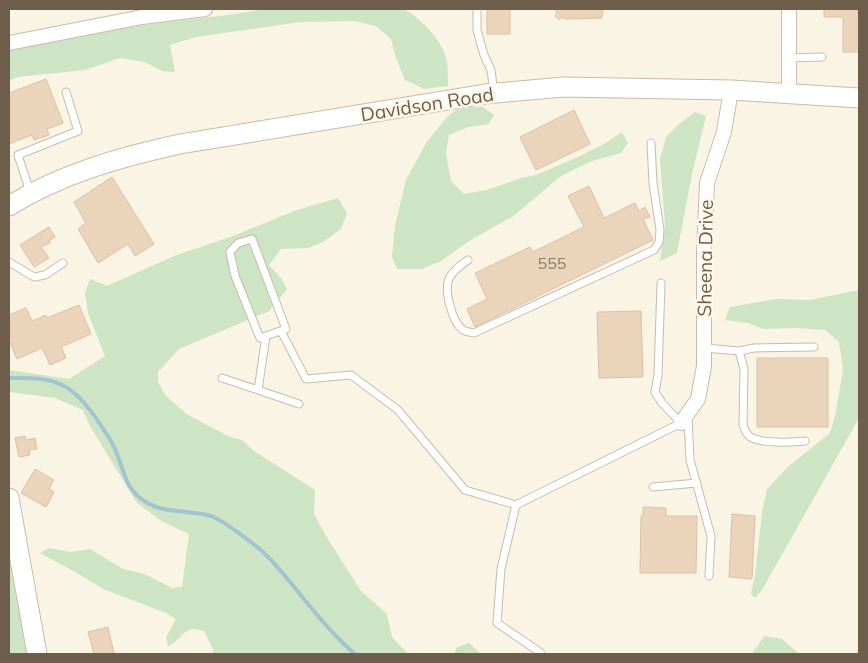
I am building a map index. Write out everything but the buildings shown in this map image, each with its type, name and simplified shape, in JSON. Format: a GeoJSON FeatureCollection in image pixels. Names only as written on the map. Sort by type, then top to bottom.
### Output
{"type":"FeatureCollection","features":[{"type":"Feature","properties":{"kind":"street"},"geometry":{"type":"LineString","coordinates":[[9,42],[141,13],[205,9]]}},
{"type":"Feature","properties":{"kind":"street"},"geometry":{"type":"LineString","coordinates":[[788,9],[789,93]]}},
{"type":"Feature","properties":{"kind":"street","name":"Davidson Road"},"geometry":{"type":"LineString","coordinates":[[9,206],[31,193],[91,167],[139,153],[228,136],[494,93],[563,87],[731,90],[859,98]]}},
{"type":"Feature","properties":{"kind":"street","name":"Sheena Drive"},"geometry":{"type":"LineString","coordinates":[[685,419],[698,398],[704,366],[704,252],[707,182],[724,132],[731,90]]}},
{"type":"Feature","properties":{"kind":"street"},"geometry":{"type":"LineString","coordinates":[[9,498],[37,654]]}},
{"type":"Feature","properties":{"kind":"lane"},"geometry":{"type":"LineString","coordinates":[[477,9],[477,30],[484,55],[491,70],[494,93]]}},
{"type":"Feature","properties":{"kind":"lane"},"geometry":{"type":"LineString","coordinates":[[789,58],[822,57]]}},
{"type":"Feature","properties":{"kind":"lane"},"geometry":{"type":"LineString","coordinates":[[31,193],[18,155],[78,131],[66,92]]}},
{"type":"Feature","properties":{"kind":"lane"},"geometry":{"type":"LineString","coordinates":[[468,260],[454,271],[449,278],[447,295],[457,323],[463,330],[474,333],[654,250],[659,242],[660,230],[653,183],[651,143]]}},
{"type":"Feature","properties":{"kind":"lane"},"geometry":{"type":"LineString","coordinates":[[252,239],[286,329],[266,336],[260,338],[235,276],[230,252],[238,243],[252,239]]}},
{"type":"Feature","properties":{"kind":"lane"},"geometry":{"type":"LineString","coordinates":[[9,262],[34,277],[45,274],[63,262]]}},
{"type":"Feature","properties":{"kind":"lane"},"geometry":{"type":"LineString","coordinates":[[661,283],[656,392],[662,403],[685,419],[690,460],[711,536],[710,576]]}},
{"type":"Feature","properties":{"kind":"lane"},"geometry":{"type":"LineString","coordinates":[[281,331],[306,379],[352,374],[398,410],[466,490],[516,505],[685,419]]}},
{"type":"Feature","properties":{"kind":"lane"},"geometry":{"type":"LineString","coordinates":[[258,390],[266,336]]}},
{"type":"Feature","properties":{"kind":"lane"},"geometry":{"type":"LineString","coordinates":[[704,348],[739,351],[754,348],[814,347]]}},
{"type":"Feature","properties":{"kind":"lane"},"geometry":{"type":"LineString","coordinates":[[739,351],[744,369],[743,425],[746,432],[752,438],[805,441]]}},
{"type":"Feature","properties":{"kind":"lane"},"geometry":{"type":"LineString","coordinates":[[222,378],[299,404]]}},
{"type":"Feature","properties":{"kind":"lane"},"geometry":{"type":"LineString","coordinates":[[653,487],[696,483]]}},
{"type":"Feature","properties":{"kind":"lane"},"geometry":{"type":"LineString","coordinates":[[516,505],[501,569],[497,623],[541,652]]}},
{"type":"Feature","properties":{"kind":"green space"},"geometry":{"type":"Polygon","coordinates":[[[262,9],[404,9],[431,31],[441,46],[447,62],[448,86],[424,89],[405,80],[391,39],[376,26],[354,21],[301,22],[196,37],[170,45],[175,72],[162,71],[145,62],[120,58],[85,70],[17,77],[9,81],[9,48],[103,31],[224,16],[262,9]]]}},
{"type":"Feature","properties":{"kind":"green space"},"geometry":{"type":"Polygon","coordinates":[[[460,107],[483,107],[494,115],[489,124],[468,127],[449,135],[446,153],[451,181],[464,194],[487,190],[521,178],[536,175],[604,144],[622,132],[628,143],[621,153],[592,161],[561,176],[512,217],[469,241],[441,261],[422,269],[397,269],[392,257],[395,226],[406,180],[426,143],[447,117],[460,107]]]}},
{"type":"Feature","properties":{"kind":"green space"},"geometry":{"type":"Polygon","coordinates":[[[695,112],[706,116],[692,174],[677,253],[660,261],[665,225],[660,159],[666,137],[695,112]]]}},
{"type":"Feature","properties":{"kind":"green space"},"geometry":{"type":"Polygon","coordinates":[[[338,198],[347,213],[341,229],[323,242],[308,248],[281,249],[269,265],[281,278],[287,289],[269,311],[179,349],[158,372],[158,382],[166,396],[188,415],[228,436],[242,440],[254,451],[315,490],[314,514],[326,536],[361,591],[387,614],[392,637],[408,654],[213,654],[213,649],[204,631],[192,629],[185,632],[168,646],[166,637],[176,619],[166,613],[103,589],[40,553],[49,548],[71,552],[90,549],[123,569],[145,574],[172,588],[182,587],[189,534],[163,522],[137,503],[90,426],[83,410],[55,398],[9,392],[9,370],[69,379],[105,356],[88,313],[85,293],[90,279],[107,286],[174,256],[233,236],[294,211],[338,198]]]}},
{"type":"Feature","properties":{"kind":"green space"},"geometry":{"type":"Polygon","coordinates":[[[859,290],[859,418],[762,590],[755,598],[751,594],[767,489],[789,466],[830,433],[843,370],[839,342],[825,330],[795,328],[763,329],[748,323],[725,320],[730,307],[776,299],[810,300],[859,290]]]}},
{"type":"Feature","properties":{"kind":"green space"},"geometry":{"type":"Polygon","coordinates":[[[9,559],[30,654],[9,654],[9,559]]]}},
{"type":"Feature","properties":{"kind":"green space"},"geometry":{"type":"Polygon","coordinates":[[[764,636],[782,639],[799,654],[752,654],[764,636]]]}},
{"type":"Feature","properties":{"kind":"green space"},"geometry":{"type":"Polygon","coordinates":[[[469,643],[481,654],[454,654],[457,647],[469,643]]]}},
{"type":"Feature","properties":{"kind":"waterway"},"geometry":{"type":"LineString","coordinates":[[9,378],[51,381],[71,390],[89,408],[109,437],[128,483],[139,497],[155,507],[211,516],[243,536],[271,560],[326,625],[355,654]]}}]}
